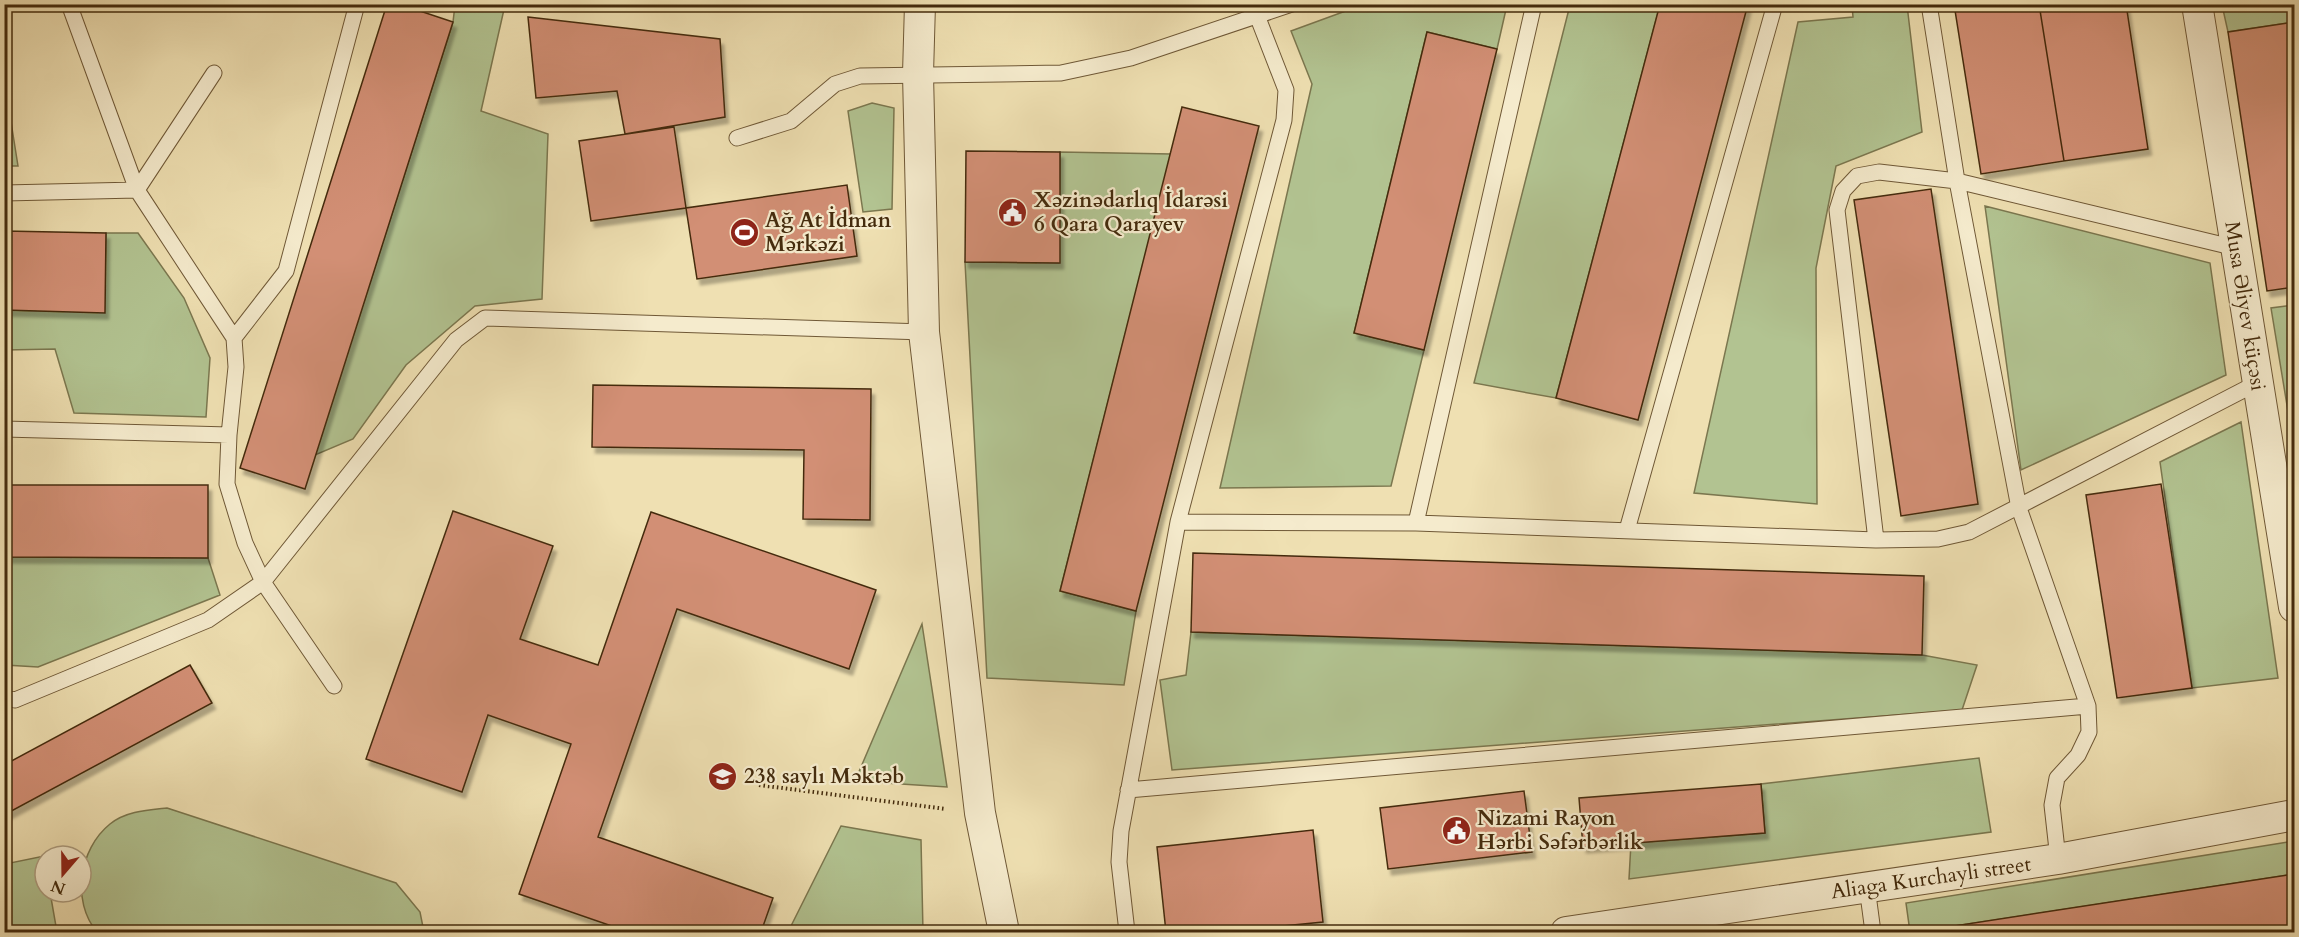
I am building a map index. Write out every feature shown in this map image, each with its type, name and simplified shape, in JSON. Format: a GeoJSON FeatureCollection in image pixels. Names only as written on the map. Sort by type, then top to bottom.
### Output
{"type":"FeatureCollection","features":[{"type":"Feature","properties":{"kind":"street"},"geometry":{"type":"LineString","coordinates":[[920,4],[918,74],[924,332],[980,813],[1004,933]]}},
{"type":"Feature","properties":{"kind":"street","name":"Musa Əliyev küçəsi"},"geometry":{"type":"LineString","coordinates":[[2198,4],[2257,383],[2295,607]]}},
{"type":"Feature","properties":{"kind":"street","name":"Aliaga Kurchayli street"},"geometry":{"type":"LineString","coordinates":[[1566,933],[2058,859],[2295,815]]}},
{"type":"Feature","properties":{"kind":"lane"},"geometry":{"type":"LineString","coordinates":[[69,4],[137,190],[234,338],[236,368],[227,484],[244,543],[263,582],[334,686]]}},
{"type":"Feature","properties":{"kind":"lane"},"geometry":{"type":"LineString","coordinates":[[234,338],[286,271],[357,4]]}},
{"type":"Feature","properties":{"kind":"lane"},"geometry":{"type":"LineString","coordinates":[[737,138],[791,121],[835,84],[860,76],[1061,73],[1131,58],[1258,18],[1292,4]]}},
{"type":"Feature","properties":{"kind":"lane"},"geometry":{"type":"LineString","coordinates":[[1416,523],[1534,4]]}},
{"type":"Feature","properties":{"kind":"lane"},"geometry":{"type":"LineString","coordinates":[[1627,530],[1775,4]]}},
{"type":"Feature","properties":{"kind":"lane"},"geometry":{"type":"LineString","coordinates":[[1929,4],[1957,181],[2019,508],[2088,705],[2089,732],[2078,755],[2058,778],[2052,805],[2058,859]]}},
{"type":"Feature","properties":{"kind":"lane"},"geometry":{"type":"LineString","coordinates":[[1127,933],[1119,862],[1128,790],[1178,522],[1284,120],[1286,90],[1258,18]]}},
{"type":"Feature","properties":{"kind":"lane"},"geometry":{"type":"LineString","coordinates":[[137,190],[214,73]]}},
{"type":"Feature","properties":{"kind":"lane"},"geometry":{"type":"LineString","coordinates":[[1876,540],[1837,210],[1843,191],[1857,177],[1879,172],[1957,181],[2236,248]]}},
{"type":"Feature","properties":{"kind":"lane"},"geometry":{"type":"LineString","coordinates":[[4,193],[137,190]]}},
{"type":"Feature","properties":{"kind":"lane"},"geometry":{"type":"LineString","coordinates":[[4,698],[15,700],[208,620],[263,582],[456,340],[485,318],[924,332]]}},
{"type":"Feature","properties":{"kind":"lane"},"geometry":{"type":"LineString","coordinates":[[1178,522],[1416,523],[1876,540],[1938,539],[1969,532],[2019,508],[2257,383]]}},
{"type":"Feature","properties":{"kind":"lane"},"geometry":{"type":"LineString","coordinates":[[4,429],[229,435]]}},
{"type":"Feature","properties":{"kind":"lane"},"geometry":{"type":"LineString","coordinates":[[1128,790],[2088,705]]}},
{"type":"Feature","properties":{"kind":"lane"},"geometry":{"type":"LineString","coordinates":[[1867,887],[1873,933]]}},
{"type":"Feature","properties":{"kind":"path"},"geometry":{"type":"LineString","coordinates":[[759,785],[980,813]]}},
{"type":"Feature","properties":{"kind":"green space"},"geometry":{"type":"Polygon","coordinates":[[[455,5],[505,5],[481,111],[548,134],[542,299],[475,306],[406,365],[353,439],[315,455],[453,22],[455,5]]]}},
{"type":"Feature","properties":{"kind":"green space"},"geometry":{"type":"Polygon","coordinates":[[[1362,5],[1507,5],[1497,49],[1427,32],[1354,333],[1424,350],[1391,486],[1220,488],[1312,84],[1291,31],[1362,5]]]}},
{"type":"Feature","properties":{"kind":"green space"},"geometry":{"type":"Polygon","coordinates":[[[1570,5],[1660,5],[1556,398],[1474,383],[1570,5]]]}},
{"type":"Feature","properties":{"kind":"green space"},"geometry":{"type":"Polygon","coordinates":[[[1852,5],[1907,5],[1922,132],[1836,166],[1816,268],[1817,504],[1694,493],[1798,22],[1853,17],[1852,5]]]}},
{"type":"Feature","properties":{"kind":"green space"},"geometry":{"type":"Polygon","coordinates":[[[2222,5],[2294,5],[2294,22],[2228,32],[2222,5]]]}},
{"type":"Feature","properties":{"kind":"green space"},"geometry":{"type":"Polygon","coordinates":[[[5,84],[18,166],[5,166],[5,84]]]}},
{"type":"Feature","properties":{"kind":"green space"},"geometry":{"type":"Polygon","coordinates":[[[872,103],[894,108],[892,209],[863,212],[848,111],[872,103]]]}},
{"type":"Feature","properties":{"kind":"green space"},"geometry":{"type":"Polygon","coordinates":[[[1060,152],[1171,154],[1060,591],[1136,611],[1124,685],[987,678],[965,262],[1059,263],[1060,152]]]}},
{"type":"Feature","properties":{"kind":"green space"},"geometry":{"type":"Polygon","coordinates":[[[1985,206],[2210,263],[2226,375],[2021,470],[1985,206]]]}},
{"type":"Feature","properties":{"kind":"green space"},"geometry":{"type":"Polygon","coordinates":[[[106,233],[138,233],[184,298],[210,358],[206,417],[74,413],[55,349],[5,350],[5,310],[104,312],[106,233]]]}},
{"type":"Feature","properties":{"kind":"green space"},"geometry":{"type":"Polygon","coordinates":[[[2294,305],[2294,448],[2271,308],[2294,305]]]}},
{"type":"Feature","properties":{"kind":"green space"},"geometry":{"type":"Polygon","coordinates":[[[2241,422],[2278,678],[2192,688],[2160,462],[2241,422]]]}},
{"type":"Feature","properties":{"kind":"green space"},"geometry":{"type":"Polygon","coordinates":[[[5,557],[208,558],[220,595],[38,667],[5,665],[5,557]]]}},
{"type":"Feature","properties":{"kind":"green space"},"geometry":{"type":"Polygon","coordinates":[[[922,624],[947,787],[855,781],[922,624]]]}},
{"type":"Feature","properties":{"kind":"green space"},"geometry":{"type":"Polygon","coordinates":[[[1191,632],[1922,655],[1977,665],[1962,710],[1172,770],[1160,680],[1186,675],[1191,632]]]}},
{"type":"Feature","properties":{"kind":"green space"},"geometry":{"type":"Polygon","coordinates":[[[1979,758],[1991,832],[1629,879],[1631,843],[1765,833],[1761,784],[1979,758]]]}},
{"type":"Feature","properties":{"kind":"green space"},"geometry":{"type":"Polygon","coordinates":[[[167,808],[396,883],[420,912],[424,932],[97,932],[84,904],[93,904],[93,844],[110,824],[123,816],[167,808]]]}},
{"type":"Feature","properties":{"kind":"green space"},"geometry":{"type":"Polygon","coordinates":[[[841,826],[921,840],[923,932],[788,932],[841,826]]]}},
{"type":"Feature","properties":{"kind":"green space"},"geometry":{"type":"Polygon","coordinates":[[[2294,841],[2294,874],[1942,928],[1942,932],[1910,932],[1906,903],[2294,841]]]}},
{"type":"Feature","properties":{"kind":"green space"},"geometry":{"type":"Polygon","coordinates":[[[33,858],[33,904],[52,904],[57,932],[5,932],[5,864],[33,858]]]}},
{"type":"Feature","properties":{"kind":"building"},"geometry":{"type":"Polygon","coordinates":[[[387,4],[399,4],[453,22],[305,489],[240,468],[387,4]]]}},
{"type":"Feature","properties":{"kind":"building"},"geometry":{"type":"Polygon","coordinates":[[[1660,4],[1748,4],[1638,420],[1556,398],[1660,4]]]}},
{"type":"Feature","properties":{"kind":"building"},"geometry":{"type":"Polygon","coordinates":[[[1954,4],[2039,4],[2064,161],[1981,174],[1954,4]]]}},
{"type":"Feature","properties":{"kind":"building"},"geometry":{"type":"Polygon","coordinates":[[[2039,4],[2126,4],[2148,149],[2064,161],[2039,4]]]}},
{"type":"Feature","properties":{"kind":"building"},"geometry":{"type":"Polygon","coordinates":[[[528,17],[720,39],[725,117],[625,134],[617,91],[536,98],[528,17]]]}},
{"type":"Feature","properties":{"kind":"building"},"geometry":{"type":"Polygon","coordinates":[[[2294,22],[2294,287],[2267,291],[2228,32],[2294,22]]]}},
{"type":"Feature","properties":{"kind":"building"},"geometry":{"type":"Polygon","coordinates":[[[1427,32],[1497,49],[1424,350],[1354,333],[1427,32]]]}},
{"type":"Feature","properties":{"kind":"building"},"geometry":{"type":"Polygon","coordinates":[[[1182,107],[1259,126],[1136,611],[1060,591],[1182,107]]]}},
{"type":"Feature","properties":{"kind":"building"},"geometry":{"type":"Polygon","coordinates":[[[674,127],[686,208],[591,221],[579,141],[674,127]]]}},
{"type":"Feature","properties":{"kind":"building"},"geometry":{"type":"Polygon","coordinates":[[[966,151],[1060,152],[1060,263],[965,262],[966,151]]]}},
{"type":"Feature","properties":{"kind":"building"},"geometry":{"type":"Polygon","coordinates":[[[847,185],[857,256],[697,279],[686,208],[847,185]]]}},
{"type":"Feature","properties":{"kind":"building"},"geometry":{"type":"Polygon","coordinates":[[[1931,189],[1978,504],[1901,516],[1854,200],[1931,189]]]}},
{"type":"Feature","properties":{"kind":"building"},"geometry":{"type":"Polygon","coordinates":[[[4,231],[106,233],[105,313],[4,310],[4,231]]]}},
{"type":"Feature","properties":{"kind":"building"},"geometry":{"type":"Polygon","coordinates":[[[593,385],[871,389],[870,520],[803,519],[804,450],[592,447],[593,385]]]}},
{"type":"Feature","properties":{"kind":"building"},"geometry":{"type":"Polygon","coordinates":[[[2161,484],[2192,688],[2117,698],[2086,495],[2161,484]]]}},
{"type":"Feature","properties":{"kind":"building"},"geometry":{"type":"Polygon","coordinates":[[[4,485],[208,485],[208,558],[4,557],[4,485]]]}},
{"type":"Feature","properties":{"kind":"building"},"geometry":{"type":"Polygon","coordinates":[[[453,511],[553,546],[520,639],[598,665],[651,512],[876,590],[849,669],[677,609],[598,837],[773,898],[761,932],[629,932],[519,894],[571,744],[488,715],[462,792],[366,759],[453,511]]]}},
{"type":"Feature","properties":{"kind":"building"},"geometry":{"type":"Polygon","coordinates":[[[1193,553],[1924,576],[1922,655],[1191,632],[1193,553]]]}},
{"type":"Feature","properties":{"kind":"building"},"geometry":{"type":"Polygon","coordinates":[[[190,665],[212,703],[4,815],[4,765],[190,665]]]}},
{"type":"Feature","properties":{"kind":"building"},"geometry":{"type":"Polygon","coordinates":[[[1761,784],[1765,833],[1583,847],[1579,798],[1761,784]]]}},
{"type":"Feature","properties":{"kind":"building","name":"Nizami Rayon Hərbi Səfərbərlik"},"geometry":{"type":"Polygon","coordinates":[[[1524,791],[1532,852],[1388,869],[1380,808],[1524,791]]]}},
{"type":"Feature","properties":{"kind":"building"},"geometry":{"type":"Polygon","coordinates":[[[1313,830],[1323,922],[1224,932],[1166,932],[1157,847],[1313,830]]]}},
{"type":"Feature","properties":{"kind":"building"},"geometry":{"type":"Polygon","coordinates":[[[2294,874],[2294,932],[1942,932],[1941,928],[2294,874]]]}},
{"type":"Feature","properties":{"kind":"place","name":"Xəzinədarlıq İdarəsi 6 Qara Qarayev"},"geometry":{"type":"Point","coordinates":[1013,212]}},
{"type":"Feature","properties":{"kind":"place","name":"Ağ At İdman Mərkəzi"},"geometry":{"type":"Point","coordinates":[744,232]}},
{"type":"Feature","properties":{"kind":"place","name":"238 saylı Məktəb"},"geometry":{"type":"Point","coordinates":[723,776]}},
{"type":"Feature","properties":{"kind":"place","name":"Nizami Rayon Hərbi Səfərbərlik"},"geometry":{"type":"Point","coordinates":[1456,830]}}]}
